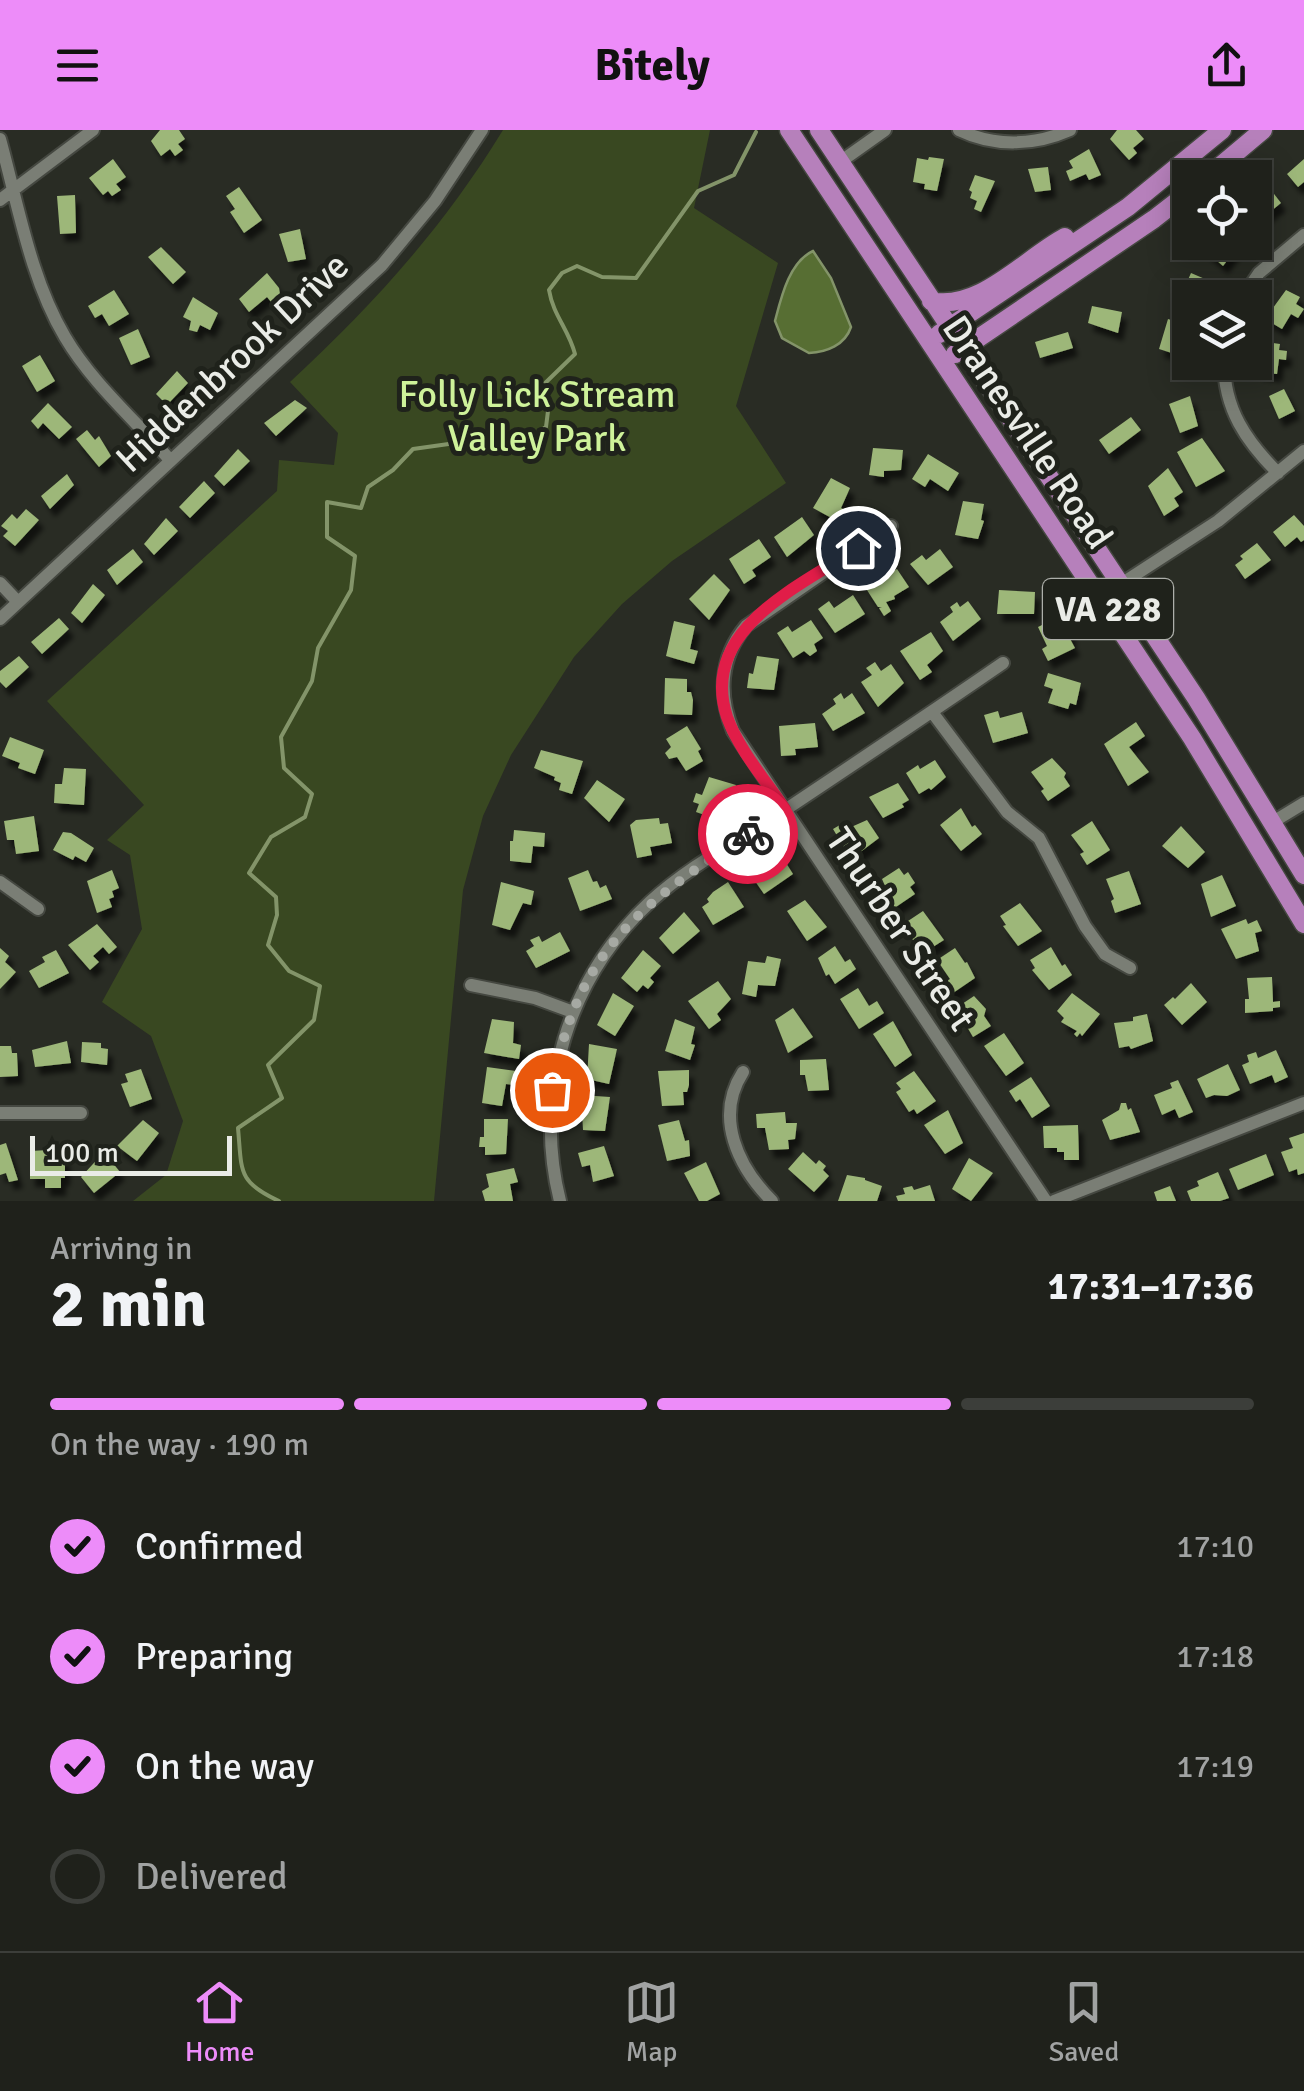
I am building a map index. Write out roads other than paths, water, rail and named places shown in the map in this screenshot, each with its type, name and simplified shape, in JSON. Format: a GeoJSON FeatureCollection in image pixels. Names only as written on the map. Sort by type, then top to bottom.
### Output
{"type":"FeatureCollection","features":[{"type":"Feature","properties":{"kind":"main road","name":"Dranesville Road"},"geometry":{"type":"LineString","coordinates":[[789,130],[1192,738],[1304,924]]}},
{"type":"Feature","properties":{"kind":"main road","name":"Dranesville Road"},"geometry":{"type":"LineString","coordinates":[[819,130],[1122,584],[1304,875]]}},
{"type":"Feature","properties":{"kind":"main road"},"geometry":{"type":"LineString","coordinates":[[928,342],[1157,186],[1222,130]]}},
{"type":"Feature","properties":{"kind":"main road"},"geometry":{"type":"LineString","coordinates":[[1227,160],[1263,130]]}},
{"type":"Feature","properties":{"kind":"main road"},"geometry":{"type":"LineString","coordinates":[[930,300],[954,302],[976,295],[1054,243],[1157,186]]}},
{"type":"Feature","properties":{"kind":"main road"},"geometry":{"type":"LineString","coordinates":[[942,362],[1172,205]]}},
{"type":"Feature","properties":{"kind":"street"},"geometry":{"type":"LineString","coordinates":[[0,200],[93,130]]}},
{"type":"Feature","properties":{"kind":"street","name":"Hiddenbrook Drive"},"geometry":{"type":"LineString","coordinates":[[0,619],[382,264],[434,201],[482,130]]}},
{"type":"Feature","properties":{"kind":"street"},"geometry":{"type":"LineString","coordinates":[[840,162],[884,130]]}},
{"type":"Feature","properties":{"kind":"street"},"geometry":{"type":"LineString","coordinates":[[958,130],[987,140],[1021,143],[1070,130]]}},
{"type":"Feature","properties":{"kind":"street"},"geometry":{"type":"LineString","coordinates":[[0,139],[38,276],[66,338],[98,382],[170,460]]}},
{"type":"Feature","properties":{"kind":"street"},"geometry":{"type":"LineString","coordinates":[[1255,280],[1304,235]]}},
{"type":"Feature","properties":{"kind":"street"},"geometry":{"type":"LineString","coordinates":[[1225,380],[1237,422],[1250,443],[1278,473]]}},
{"type":"Feature","properties":{"kind":"street"},"geometry":{"type":"LineString","coordinates":[[1122,584],[1218,521],[1304,451]]}},
{"type":"Feature","properties":{"kind":"street","name":"Thurber Street"},"geometry":{"type":"LineString","coordinates":[[891,526],[758,614],[738,635],[730,650],[723,685],[726,714],[733,731],[1046,1201]]}},
{"type":"Feature","properties":{"kind":"street"},"geometry":{"type":"LineString","coordinates":[[0,583],[18,602]]}},
{"type":"Feature","properties":{"kind":"street"},"geometry":{"type":"LineString","coordinates":[[560,1201],[552,1153],[552,1090],[573,1012],[587,980],[606,952],[649,903],[1003,663]]}},
{"type":"Feature","properties":{"kind":"street"},"geometry":{"type":"LineString","coordinates":[[932,712],[1008,812],[1038,838],[1084,926],[1105,954],[1130,968]]}},
{"type":"Feature","properties":{"kind":"street"},"geometry":{"type":"LineString","coordinates":[[1273,822],[1304,803]]}},
{"type":"Feature","properties":{"kind":"street"},"geometry":{"type":"LineString","coordinates":[[0,882],[38,909]]}},
{"type":"Feature","properties":{"kind":"street"},"geometry":{"type":"LineString","coordinates":[[472,985],[535,998],[573,1012]]}},
{"type":"Feature","properties":{"kind":"street"},"geometry":{"type":"LineString","coordinates":[[743,1072],[730,1098],[730,1129],[750,1172],[772,1201]]}},
{"type":"Feature","properties":{"kind":"street"},"geometry":{"type":"LineString","coordinates":[[1054,1201],[1304,1103]]}},
{"type":"Feature","properties":{"kind":"street"},"geometry":{"type":"LineString","coordinates":[[0,1113],[81,1112]]}},
{"type":"Feature","properties":{"kind":"waterway"},"geometry":{"type":"LineString","coordinates":[[279,1201],[255,1188],[244,1174],[238,1128],[282,1098],[268,1065],[314,1020],[320,986],[289,971],[268,945],[277,915],[276,897],[249,873],[271,837],[305,817],[312,794],[284,768],[281,737],[312,681],[318,648],[351,590],[355,556],[327,537],[327,502],[361,508],[368,487],[393,470],[413,449],[470,441],[523,442],[546,427],[548,411],[537,400],[539,389],[575,354],[549,290],[562,273],[577,266],[602,277],[636,278],[698,191],[734,175],[756,132]]}},
{"type":"Feature","properties":{"kind":"park label","name":"Folly Lick Stream Valley Park"},"geometry":{"type":"Point","coordinates":[537,416]}}]}
